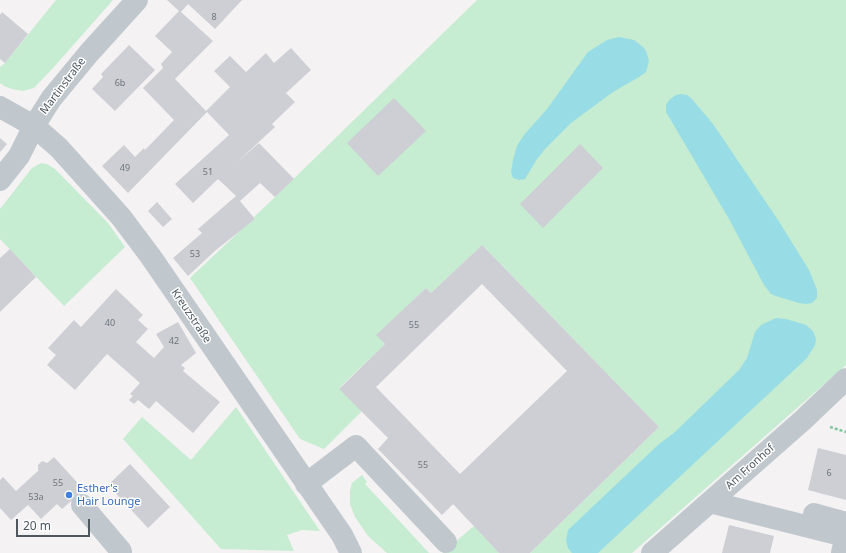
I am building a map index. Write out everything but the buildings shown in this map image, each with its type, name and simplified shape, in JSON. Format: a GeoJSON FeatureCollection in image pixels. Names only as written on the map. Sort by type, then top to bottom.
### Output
{"type":"FeatureCollection","features":[{"type":"Feature","properties":{"kind":"street","name":"Martinstraße"},"geometry":{"type":"LineString","coordinates":[[0,180],[19,156],[34,126],[56,93],[89,53],[137,0]]}},
{"type":"Feature","properties":{"kind":"street","name":"Kreuzstraße"},"geometry":{"type":"LineString","coordinates":[[0,107],[34,126],[59,148],[121,217],[151,257],[342,535],[351,553]]}},
{"type":"Feature","properties":{"kind":"street","name":"Am Fronhof"},"geometry":{"type":"LineString","coordinates":[[652,553],[717,497],[846,379]]}},
{"type":"Feature","properties":{"kind":"street"},"geometry":{"type":"LineString","coordinates":[[306,484],[356,446],[446,542]]}},
{"type":"Feature","properties":{"kind":"street"},"geometry":{"type":"LineString","coordinates":[[717,497],[842,530],[842,553]]}},
{"type":"Feature","properties":{"kind":"street"},"geometry":{"type":"LineString","coordinates":[[82,505],[121,551],[121,553]]}},
{"type":"Feature","properties":{"kind":"green space"},"geometry":{"type":"Polygon","coordinates":[[[56,0],[113,0],[34,88],[23,91],[4,86],[0,83],[0,67],[5,63],[56,0]]]}},
{"type":"Feature","properties":{"kind":"green space"},"geometry":{"type":"Polygon","coordinates":[[[477,0],[846,0],[846,365],[632,553],[530,553],[659,427],[482,245],[431,293],[426,288],[377,335],[385,344],[339,388],[362,411],[324,449],[300,439],[190,278],[243,228],[255,219],[254,217],[477,0]]]}},
{"type":"Feature","properties":{"kind":"green space"},"geometry":{"type":"Polygon","coordinates":[[[41,163],[47,164],[55,169],[108,223],[125,247],[64,306],[0,239],[0,209],[32,168],[41,163]]]}},
{"type":"Feature","properties":{"kind":"green space"},"geometry":{"type":"Polygon","coordinates":[[[236,407],[320,531],[302,530],[287,535],[294,551],[221,549],[123,439],[142,417],[191,460],[236,407]]]}},
{"type":"Feature","properties":{"kind":"green space"},"geometry":{"type":"Polygon","coordinates":[[[362,475],[367,482],[365,484],[429,553],[387,553],[368,536],[355,517],[350,504],[350,491],[352,483],[362,475]]]}},
{"type":"Feature","properties":{"kind":"green space"},"geometry":{"type":"Polygon","coordinates":[[[474,526],[499,553],[442,553],[474,526]]]}},
{"type":"Feature","properties":{"kind":"water"},"geometry":{"type":"Polygon","coordinates":[[[619,37],[634,40],[643,47],[649,61],[646,72],[613,92],[571,123],[545,149],[525,179],[519,180],[513,178],[511,172],[513,160],[517,146],[524,135],[547,109],[588,52],[607,40],[619,37]]]}},
{"type":"Feature","properties":{"kind":"water"},"geometry":{"type":"Polygon","coordinates":[[[676,95],[687,95],[691,98],[713,124],[778,220],[809,270],[817,290],[817,298],[812,303],[799,303],[776,296],[771,294],[764,285],[729,219],[666,112],[666,105],[669,100],[676,95]]]}},
{"type":"Feature","properties":{"kind":"water"},"geometry":{"type":"Polygon","coordinates":[[[776,318],[786,319],[806,325],[813,331],[816,339],[815,345],[807,358],[598,553],[572,553],[568,548],[566,540],[568,530],[659,444],[675,432],[739,370],[747,358],[755,332],[761,325],[776,318]]]}},
{"type":"Feature","properties":{"kind":"place","name":"Esther's Hair Lounge"},"geometry":{"type":"Point","coordinates":[69,495]}}]}
